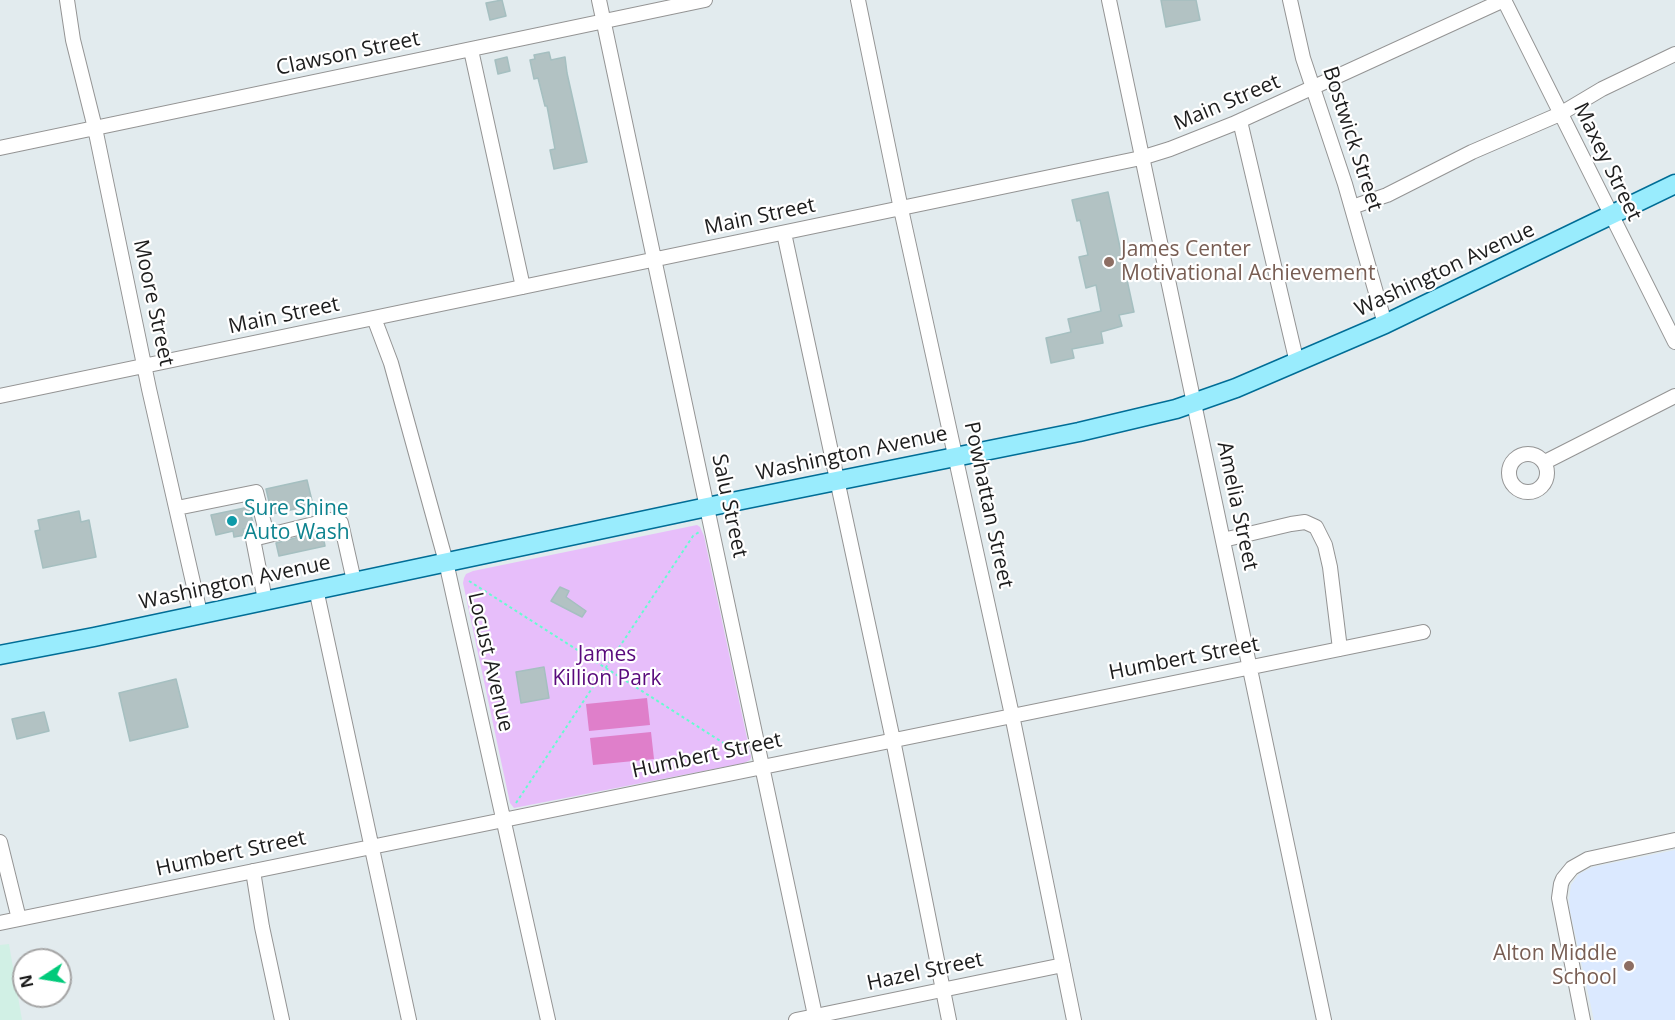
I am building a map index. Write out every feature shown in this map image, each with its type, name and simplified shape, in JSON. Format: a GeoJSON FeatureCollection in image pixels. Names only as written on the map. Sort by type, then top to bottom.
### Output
{"type":"FeatureCollection","features":[{"type":"Feature","properties":{"kind":"main road","name":"Washington Avenue"},"geometry":{"type":"LineString","coordinates":[[0,655],[1136,419],[1194,403],[1297,363],[1385,324],[1675,184]]}},
{"type":"Feature","properties":{"kind":"street","name":"Moore Street"},"geometry":{"type":"LineString","coordinates":[[68,0],[73,40],[95,128],[200,613]]}},
{"type":"Feature","properties":{"kind":"street","name":"Salu Street"},"geometry":{"type":"LineString","coordinates":[[599,0],[815,1018]]}},
{"type":"Feature","properties":{"kind":"street","name":"Clawson Street"},"geometry":{"type":"LineString","coordinates":[[0,148],[705,0]]}},
{"type":"Feature","properties":{"kind":"street","name":"Powhattan Street"},"geometry":{"type":"LineString","coordinates":[[858,0],[901,209],[1012,715],[1074,1020]]}},
{"type":"Feature","properties":{"kind":"street","name":"Amelia Street"},"geometry":{"type":"LineString","coordinates":[[1109,0],[1324,1020]]}},
{"type":"Feature","properties":{"kind":"street","name":"Bostwick Street"},"geometry":{"type":"LineString","coordinates":[[1290,0],[1313,89],[1352,207],[1385,324]]}},
{"type":"Feature","properties":{"kind":"street","name":"Main Street"},"geometry":{"type":"LineString","coordinates":[[0,396],[1141,158],[1190,142],[1240,121],[1504,0]]}},
{"type":"Feature","properties":{"kind":"street","name":"Maxey Street"},"geometry":{"type":"LineString","coordinates":[[1504,0],[1675,342]]}},
{"type":"Feature","properties":{"kind":"street"},"geometry":{"type":"LineString","coordinates":[[471,50],[523,287]]}},
{"type":"Feature","properties":{"kind":"street"},"geometry":{"type":"LineString","coordinates":[[1352,207],[1387,195],[1472,152],[1560,114],[1602,89],[1675,54]]}},
{"type":"Feature","properties":{"kind":"street"},"geometry":{"type":"LineString","coordinates":[[1240,121],[1297,363]]}},
{"type":"Feature","properties":{"kind":"street"},"geometry":{"type":"LineString","coordinates":[[784,233],[893,740],[949,1020]]}},
{"type":"Feature","properties":{"kind":"street","name":"Locust Avenue"},"geometry":{"type":"LineString","coordinates":[[374,318],[391,363],[446,561],[548,1020]]}},
{"type":"Feature","properties":{"kind":"street"},"geometry":{"type":"LineString","coordinates":[[1545,462],[1675,396]]}},
{"type":"Feature","properties":{"kind":"street"},"geometry":{"type":"LineString","coordinates":[[177,508],[256,492],[267,535]]}},
{"type":"Feature","properties":{"kind":"street"},"geometry":{"type":"LineString","coordinates":[[265,600],[253,539],[330,520],[341,523],[354,581]]}},
{"type":"Feature","properties":{"kind":"street"},"geometry":{"type":"LineString","coordinates":[[1223,540],[1292,524],[1309,523],[1317,527],[1325,545],[1330,567],[1340,649]]}},
{"type":"Feature","properties":{"kind":"street"},"geometry":{"type":"LineString","coordinates":[[316,589],[409,1020]]}},
{"type":"Feature","properties":{"kind":"street","name":"Humbert Street"},"geometry":{"type":"LineString","coordinates":[[0,923],[1424,632]]}},
{"type":"Feature","properties":{"kind":"street"},"geometry":{"type":"LineString","coordinates":[[1583,1020],[1559,898],[1563,879],[1572,868],[1588,859],[1675,840]]}},
{"type":"Feature","properties":{"kind":"street"},"geometry":{"type":"LineString","coordinates":[[0,842],[19,919]]}},
{"type":"Feature","properties":{"kind":"street"},"geometry":{"type":"LineString","coordinates":[[253,871],[262,927],[282,1020]]}},
{"type":"Feature","properties":{"kind":"street","name":"Hazel Street"},"geometry":{"type":"LineString","coordinates":[[796,1020],[815,1018],[1063,965]]}},
{"type":"Feature","properties":{"kind":"path"},"geometry":{"type":"LineString","coordinates":[[516,802],[693,536],[702,532]]}},
{"type":"Feature","properties":{"kind":"path"},"geometry":{"type":"LineString","coordinates":[[469,581],[744,756]]}},
{"type":"Feature","properties":{"kind":"shaded area"},"geometry":{"type":"Polygon","coordinates":[[[647,698],[650,725],[589,731],[586,704],[647,698]]]}},
{"type":"Feature","properties":{"kind":"shaded area"},"geometry":{"type":"Polygon","coordinates":[[[651,732],[654,759],[593,765],[590,738],[651,732]]]}},
{"type":"Feature","properties":{"kind":"shaded area","name":"Alton Middle School"},"geometry":{"type":"Polygon","coordinates":[[[1675,850],[1675,1020],[1594,1020],[1570,911],[1571,885],[1579,874],[1593,867],[1675,850]]]}},
{"type":"Feature","properties":{"kind":"shaded area"},"geometry":{"type":"Polygon","coordinates":[[[9,944],[12,962],[12,1008],[20,1008],[22,1020],[0,1020],[0,945],[9,944]]]}},
{"type":"Feature","properties":{"kind":"green space","name":"James Killion Park"},"geometry":{"type":"Polygon","coordinates":[[[697,525],[704,536],[750,760],[514,808],[510,803],[463,583],[466,574],[697,525]]]}},
{"type":"Feature","properties":{"kind":"building"},"geometry":{"type":"Polygon","coordinates":[[[502,0],[506,16],[490,20],[486,3],[502,0]]]}},
{"type":"Feature","properties":{"kind":"building"},"geometry":{"type":"Polygon","coordinates":[[[1161,0],[1196,0],[1200,20],[1166,27],[1161,0]]]}},
{"type":"Feature","properties":{"kind":"building"},"geometry":{"type":"Polygon","coordinates":[[[549,52],[551,60],[565,57],[587,162],[554,169],[550,150],[555,149],[547,106],[545,106],[538,78],[534,79],[530,60],[535,59],[534,55],[549,52]]]}},
{"type":"Feature","properties":{"kind":"building"},"geometry":{"type":"Polygon","coordinates":[[[507,57],[510,71],[498,74],[495,60],[507,57]]]}},
{"type":"Feature","properties":{"kind":"building"},"geometry":{"type":"Polygon","coordinates":[[[1108,192],[1134,312],[1119,315],[1122,326],[1101,332],[1103,343],[1072,349],[1074,358],[1051,363],[1046,338],[1071,332],[1068,319],[1101,311],[1096,285],[1086,288],[1079,257],[1088,255],[1080,220],[1077,221],[1072,200],[1108,192]]]}},
{"type":"Feature","properties":{"kind":"building"},"geometry":{"type":"Polygon","coordinates":[[[307,480],[313,505],[272,514],[266,489],[307,480]]]}},
{"type":"Feature","properties":{"kind":"building","name":"Sure Shine Auto Wash"},"geometry":{"type":"Polygon","coordinates":[[[249,507],[254,527],[243,529],[245,535],[234,537],[233,531],[216,535],[211,515],[249,507]]]}},
{"type":"Feature","properties":{"kind":"building"},"geometry":{"type":"Polygon","coordinates":[[[79,511],[81,522],[89,520],[96,557],[43,568],[35,531],[40,530],[38,520],[79,511]]]}},
{"type":"Feature","properties":{"kind":"building"},"geometry":{"type":"Polygon","coordinates":[[[322,531],[325,546],[279,556],[276,543],[322,531]]]}},
{"type":"Feature","properties":{"kind":"building"},"geometry":{"type":"Polygon","coordinates":[[[560,587],[569,591],[566,597],[586,611],[582,617],[551,601],[560,587]]]}},
{"type":"Feature","properties":{"kind":"building"},"geometry":{"type":"Polygon","coordinates":[[[544,667],[549,698],[521,703],[516,672],[544,667]]]}},
{"type":"Feature","properties":{"kind":"building"},"geometry":{"type":"Polygon","coordinates":[[[176,679],[188,727],[130,741],[119,693],[176,679]]]}},
{"type":"Feature","properties":{"kind":"building"},"geometry":{"type":"Polygon","coordinates":[[[44,712],[49,731],[17,739],[12,719],[44,712]]]}},
{"type":"Feature","properties":{"kind":"place","name":"James Center Motivational Achievement"},"geometry":{"type":"Point","coordinates":[1109,262]}},
{"type":"Feature","properties":{"kind":"place","name":"Sure Shine Auto Wash"},"geometry":{"type":"Point","coordinates":[232,521]}},
{"type":"Feature","properties":{"kind":"place","name":"Alton Middle School"},"geometry":{"type":"Point","coordinates":[1629,966]}}]}
